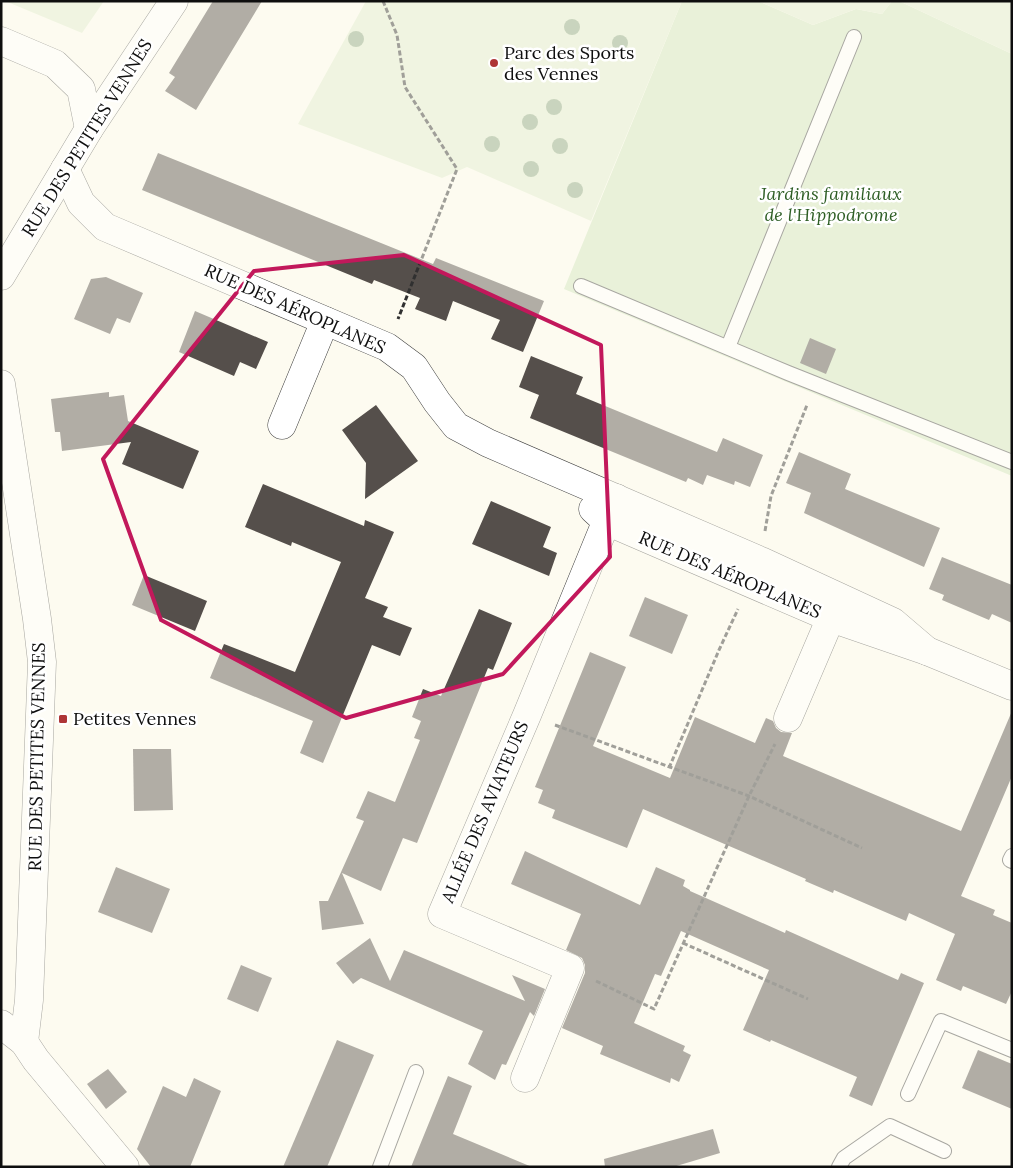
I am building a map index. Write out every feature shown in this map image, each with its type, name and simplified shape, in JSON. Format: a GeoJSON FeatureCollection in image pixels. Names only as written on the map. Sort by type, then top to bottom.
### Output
{"type":"FeatureCollection","features":[{"type":"Feature","properties":{"kind":"street","name":"RUE DES PETITES VENNES"},"geometry":{"type":"LineString","coordinates":[[1,276],[89,129],[174,1]]}},
{"type":"Feature","properties":{"kind":"street"},"geometry":{"type":"LineString","coordinates":[[1,41],[55,64],[81,89],[89,129]]}},
{"type":"Feature","properties":{"kind":"street","name":"RUE DES AÉROPLANES"},"geometry":{"type":"LineString","coordinates":[[64,170],[81,204],[106,227],[387,347],[414,366],[437,402],[456,426],[488,443],[549,470],[611,510],[835,608],[893,622],[927,651],[1012,686]]}},
{"type":"Feature","properties":{"kind":"street"},"geometry":{"type":"LineString","coordinates":[[282,425],[325,321]]}},
{"type":"Feature","properties":{"kind":"street","name":"RUE DES PETITES VENNES"},"geometry":{"type":"LineString","coordinates":[[1,384],[42,662],[30,990],[24,1042]]}},
{"type":"Feature","properties":{"kind":"street","name":"ALLÉE DES AVIATEURS"},"geometry":{"type":"LineString","coordinates":[[570,968],[442,914],[527,715],[611,510]]}},
{"type":"Feature","properties":{"kind":"street"},"geometry":{"type":"LineString","coordinates":[[788,718],[835,608]]}},
{"type":"Feature","properties":{"kind":"street"},"geometry":{"type":"LineString","coordinates":[[525,1078],[570,968]]}},
{"type":"Feature","properties":{"kind":"street"},"geometry":{"type":"LineString","coordinates":[[1,1024],[24,1042],[36,1060],[125,1167]]}},
{"type":"Feature","properties":{"kind":"lane"},"geometry":{"type":"LineString","coordinates":[[728,348],[854,37]]}},
{"type":"Feature","properties":{"kind":"lane"},"geometry":{"type":"LineString","coordinates":[[581,286],[728,348],[1012,462]]}},
{"type":"Feature","properties":{"kind":"lane"},"geometry":{"type":"LineString","coordinates":[[1012,856],[1010,860],[1012,861]]}},
{"type":"Feature","properties":{"kind":"lane"},"geometry":{"type":"LineString","coordinates":[[908,1094],[941,1021],[1012,1049]]}},
{"type":"Feature","properties":{"kind":"lane"},"geometry":{"type":"LineString","coordinates":[[380,1167],[416,1072]]}},
{"type":"Feature","properties":{"kind":"lane"},"geometry":{"type":"LineString","coordinates":[[839,1167],[844,1158],[890,1126],[944,1151]]}},
{"type":"Feature","properties":{"kind":"path"},"geometry":{"type":"LineString","coordinates":[[383,1],[397,35],[405,87],[457,170],[387,347]]}},
{"type":"Feature","properties":{"kind":"path"},"geometry":{"type":"LineString","coordinates":[[527,715],[748,796],[862,848]]}},
{"type":"Feature","properties":{"kind":"path"},"geometry":{"type":"LineString","coordinates":[[570,968],[654,1010],[748,796],[776,744]]}},
{"type":"Feature","properties":{"kind":"path"},"geometry":{"type":"LineString","coordinates":[[683,943],[808,999]]}},
{"type":"Feature","properties":{"kind":"highlighted area"},"geometry":{"type":"Polygon","coordinates":[[[404,255],[601,345],[610,557],[503,674],[346,718],[161,620],[103,459],[254,271],[404,255]]]}},
{"type":"Feature","properties":{"kind":"green space"},"geometry":{"type":"Polygon","coordinates":[[[5,1],[104,1],[82,33],[5,1]]]}},
{"type":"Feature","properties":{"kind":"green space","name":"Parc des Sports des Vennes"},"geometry":{"type":"Polygon","coordinates":[[[366,1],[682,1],[591,221],[467,167],[442,178],[298,124],[366,1]]]}},
{"type":"Feature","properties":{"kind":"green space","name":"Jardins familiaux de l'Hippodrome"},"geometry":{"type":"Polygon","coordinates":[[[682,1],[758,1],[813,25],[856,9],[882,14],[892,1],[899,1],[1012,54],[1012,476],[564,289],[682,1]]]}},
{"type":"Feature","properties":{"kind":"green space"},"geometry":{"type":"Polygon","coordinates":[[[758,1],[892,1],[882,14],[856,9],[813,25],[758,1]]]}},
{"type":"Feature","properties":{"kind":"green space"},"geometry":{"type":"Polygon","coordinates":[[[899,1],[1012,1],[1012,54],[899,1]]]}},
{"type":"Feature","properties":{"kind":"building"},"geometry":{"type":"Polygon","coordinates":[[[213,1],[262,1],[196,110],[165,91],[175,77],[169,73],[213,1]]]}},
{"type":"Feature","properties":{"kind":"building"},"geometry":{"type":"Polygon","coordinates":[[[158,153],[433,264],[436,258],[544,301],[523,352],[491,339],[500,320],[453,301],[446,321],[415,309],[420,298],[374,280],[372,284],[142,190],[158,153]]]}},
{"type":"Feature","properties":{"kind":"building"},"geometry":{"type":"Polygon","coordinates":[[[106,277],[143,293],[130,323],[117,318],[110,334],[74,319],[91,279],[106,277]]]}},
{"type":"Feature","properties":{"kind":"building"},"geometry":{"type":"Polygon","coordinates":[[[195,311],[268,342],[256,369],[240,362],[234,376],[179,352],[195,311]]]}},
{"type":"Feature","properties":{"kind":"building"},"geometry":{"type":"Polygon","coordinates":[[[810,338],[836,349],[826,374],[800,363],[810,338]]]}},
{"type":"Feature","properties":{"kind":"building"},"geometry":{"type":"Polygon","coordinates":[[[531,356],[583,377],[576,394],[717,452],[723,438],[763,455],[750,487],[735,481],[734,485],[707,475],[703,485],[688,478],[686,482],[530,418],[539,395],[519,387],[531,356]]]}},
{"type":"Feature","properties":{"kind":"building"},"geometry":{"type":"Polygon","coordinates":[[[109,392],[109,397],[124,395],[128,421],[199,451],[183,489],[122,464],[131,442],[62,451],[60,432],[55,432],[51,399],[109,392]]]}},
{"type":"Feature","properties":{"kind":"building"},"geometry":{"type":"Polygon","coordinates":[[[376,405],[418,461],[365,499],[366,463],[342,430],[376,405]]]}},
{"type":"Feature","properties":{"kind":"building"},"geometry":{"type":"Polygon","coordinates":[[[799,452],[851,474],[845,489],[940,528],[924,567],[804,513],[811,493],[786,483],[799,452]]]}},
{"type":"Feature","properties":{"kind":"building"},"geometry":{"type":"Polygon","coordinates":[[[263,484],[364,526],[365,520],[394,532],[365,598],[388,607],[383,617],[412,628],[400,656],[372,645],[323,763],[300,753],[313,721],[210,678],[224,644],[295,672],[341,562],[292,542],[291,546],[245,527],[263,484]]]}},
{"type":"Feature","properties":{"kind":"building"},"geometry":{"type":"Polygon","coordinates":[[[491,501],[551,527],[543,547],[557,553],[549,576],[472,544],[491,501]]]}},
{"type":"Feature","properties":{"kind":"building"},"geometry":{"type":"Polygon","coordinates":[[[942,557],[1012,585],[1012,623],[992,614],[989,620],[942,600],[944,595],[929,589],[942,557]]]}},
{"type":"Feature","properties":{"kind":"building"},"geometry":{"type":"Polygon","coordinates":[[[144,575],[207,601],[195,631],[132,605],[144,575]]]}},
{"type":"Feature","properties":{"kind":"building"},"geometry":{"type":"Polygon","coordinates":[[[645,597],[688,615],[672,654],[629,636],[645,597]]]}},
{"type":"Feature","properties":{"kind":"building"},"geometry":{"type":"Polygon","coordinates":[[[479,609],[512,623],[493,670],[488,668],[417,843],[403,838],[381,891],[342,873],[364,924],[322,930],[319,901],[328,901],[364,821],[356,818],[368,791],[395,802],[420,740],[414,738],[421,721],[412,717],[423,689],[441,696],[479,609]]]}},
{"type":"Feature","properties":{"kind":"building"},"geometry":{"type":"Polygon","coordinates":[[[590,652],[626,667],[593,746],[670,778],[695,717],[755,743],[766,718],[773,721],[776,728],[781,732],[792,733],[783,756],[961,831],[1012,711],[1012,776],[961,896],[995,910],[993,915],[1012,923],[1012,991],[1006,1004],[963,986],[961,991],[936,980],[955,934],[909,913],[906,921],[834,890],[833,893],[805,881],[806,879],[643,809],[627,848],[552,818],[555,810],[538,803],[543,790],[535,787],[590,652]]]}},
{"type":"Feature","properties":{"kind":"building"},"geometry":{"type":"Polygon","coordinates":[[[133,749],[171,749],[173,810],[134,811],[133,749]]]}},
{"type":"Feature","properties":{"kind":"building"},"geometry":{"type":"Polygon","coordinates":[[[525,851],[640,905],[656,867],[685,880],[683,886],[690,891],[785,933],[786,930],[898,980],[901,973],[924,983],[872,1106],[849,1096],[857,1077],[743,1030],[769,970],[681,931],[661,976],[655,974],[634,1023],[685,1046],[683,1051],[691,1055],[679,1082],[671,1078],[670,1083],[600,1054],[603,1046],[562,1028],[585,973],[585,965],[582,958],[566,950],[581,914],[511,884],[525,851]]]}},
{"type":"Feature","properties":{"kind":"building"},"geometry":{"type":"Polygon","coordinates":[[[116,867],[170,889],[152,933],[98,912],[116,867]]]}},
{"type":"Feature","properties":{"kind":"building"},"geometry":{"type":"Polygon","coordinates":[[[370,938],[390,981],[404,950],[525,1001],[512,975],[545,989],[534,1016],[530,1012],[506,1065],[502,1064],[495,1080],[468,1064],[483,1031],[361,978],[353,984],[336,963],[370,938]]]}},
{"type":"Feature","properties":{"kind":"building"},"geometry":{"type":"Polygon","coordinates":[[[241,965],[272,978],[258,1012],[227,999],[241,965]]]}},
{"type":"Feature","properties":{"kind":"building"},"geometry":{"type":"Polygon","coordinates":[[[337,1040],[374,1055],[327,1167],[283,1167],[337,1040]]]}},
{"type":"Feature","properties":{"kind":"building"},"geometry":{"type":"Polygon","coordinates":[[[978,1050],[1012,1064],[1012,1109],[962,1088],[978,1050]]]}},
{"type":"Feature","properties":{"kind":"building"},"geometry":{"type":"Polygon","coordinates":[[[108,1069],[127,1092],[106,1109],[87,1084],[108,1069]]]}},
{"type":"Feature","properties":{"kind":"building"},"geometry":{"type":"Polygon","coordinates":[[[448,1076],[472,1086],[453,1134],[532,1167],[411,1167],[448,1076]]]}},
{"type":"Feature","properties":{"kind":"building"},"geometry":{"type":"Polygon","coordinates":[[[194,1078],[221,1091],[190,1167],[151,1167],[137,1149],[163,1086],[186,1097],[194,1078]]]}},
{"type":"Feature","properties":{"kind":"building"},"geometry":{"type":"Polygon","coordinates":[[[713,1129],[720,1153],[673,1167],[605,1167],[604,1159],[713,1129]]]}},
{"type":"Feature","properties":{"kind":"place","name":"Parc des Sports des Vennes"},"geometry":{"type":"Point","coordinates":[494,63]}},
{"type":"Feature","properties":{"kind":"place","name":"Petites Vennes"},"geometry":{"type":"Point","coordinates":[63,719]}}]}
